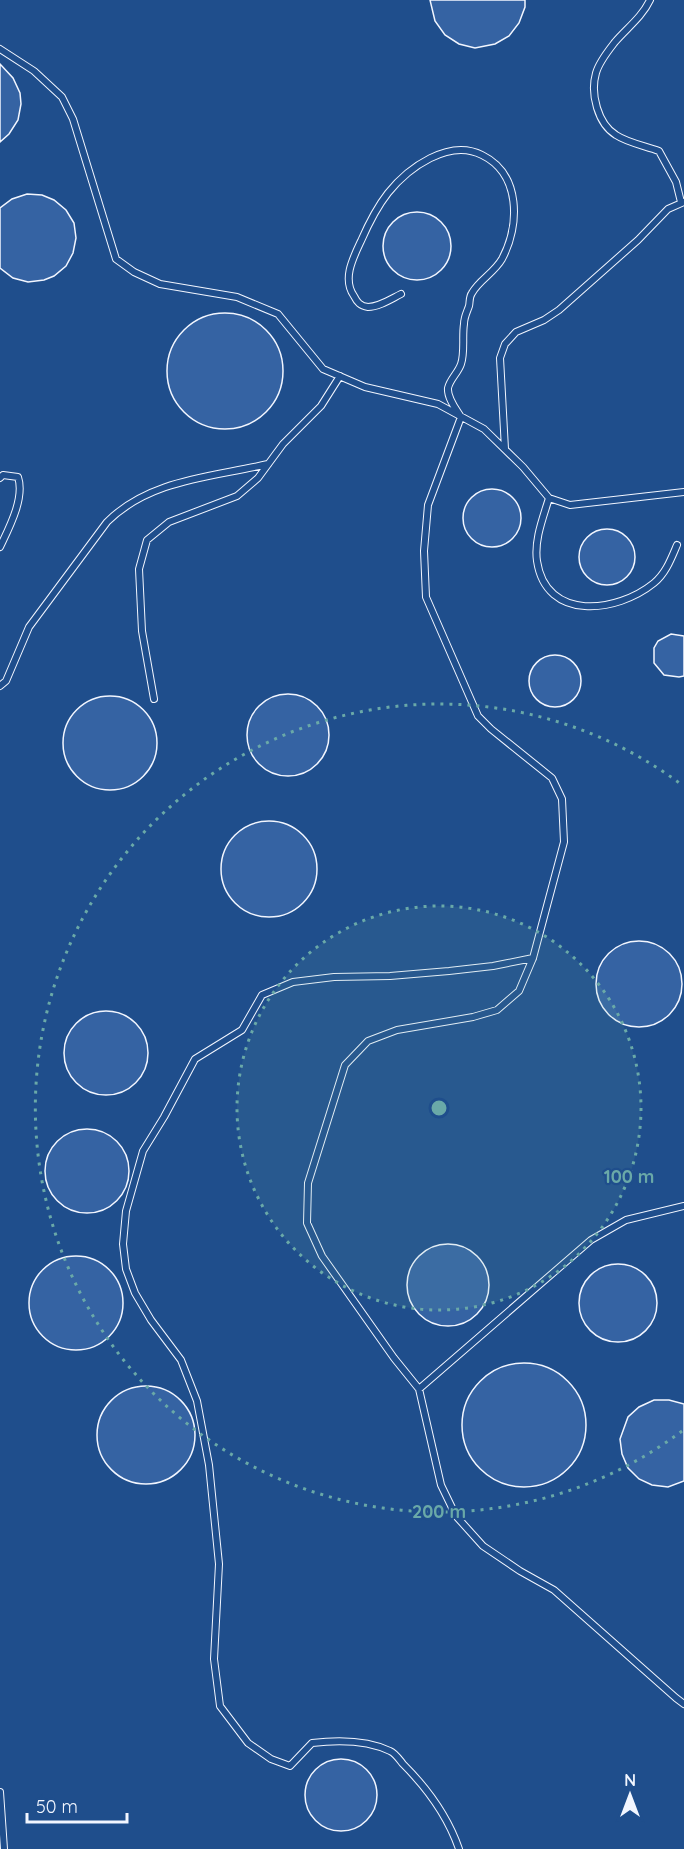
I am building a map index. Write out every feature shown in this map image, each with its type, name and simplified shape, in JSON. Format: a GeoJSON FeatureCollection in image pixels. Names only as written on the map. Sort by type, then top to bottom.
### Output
{"type":"FeatureCollection","features":[{"type":"Feature","properties":{"kind":"lane"},"geometry":{"type":"LineString","coordinates":[[505,449],[500,357],[505,344],[516,332],[544,320],[558,310],[638,240],[668,209],[682,202],[676,182],[659,151],[618,137],[601,120],[597,106],[596,74],[603,59],[646,9],[650,0]]}},
{"type":"Feature","properties":{"kind":"lane"},"geometry":{"type":"LineString","coordinates":[[0,49],[34,71],[62,97],[73,119],[116,259],[134,272],[160,284],[237,297],[278,314],[323,369],[365,387],[438,404],[484,429],[523,467],[549,498],[570,505],[684,492]]}},
{"type":"Feature","properties":{"kind":"lane"},"geometry":{"type":"LineString","coordinates":[[401,294],[368,307],[358,304],[350,290],[348,280],[353,257],[387,194],[409,172],[443,153],[454,150],[471,151],[490,159],[510,183],[514,212],[513,227],[502,258],[471,294],[464,320],[462,362],[448,389],[449,398],[461,417]]}},
{"type":"Feature","properties":{"kind":"lane"},"geometry":{"type":"LineString","coordinates":[[154,699],[142,631],[139,569],[147,540],[169,522],[237,496],[258,478],[283,444],[321,405],[340,376]]}},
{"type":"Feature","properties":{"kind":"lane"},"geometry":{"type":"LineString","coordinates":[[461,417],[428,505],[424,551],[426,597],[478,716],[552,778],[562,799],[564,842],[533,958],[519,991],[497,1010],[472,1017],[398,1030],[368,1041],[345,1065],[308,1183],[307,1223],[322,1256],[394,1358],[419,1389],[441,1485],[456,1516],[483,1546],[554,1590],[684,1704]]}},
{"type":"Feature","properties":{"kind":"lane"},"geometry":{"type":"LineString","coordinates":[[0,686],[6,681],[29,627],[107,522],[123,506],[187,479],[236,472],[269,464]]}},
{"type":"Feature","properties":{"kind":"lane"},"geometry":{"type":"LineString","coordinates":[[0,478],[3,475],[18,477],[21,487],[17,504],[0,547]]}},
{"type":"Feature","properties":{"kind":"lane"},"geometry":{"type":"LineString","coordinates":[[549,498],[539,531],[536,548],[537,562],[543,580],[553,596],[577,607],[621,601],[638,594],[655,582],[668,567],[677,544]]}},
{"type":"Feature","properties":{"kind":"lane"},"geometry":{"type":"LineString","coordinates":[[459,1849],[439,1808],[418,1779],[392,1752],[368,1743],[330,1741],[312,1743],[290,1766],[271,1758],[248,1743],[220,1707],[214,1659],[219,1564],[209,1466],[198,1401],[182,1360],[151,1320],[135,1293],[126,1269],[123,1244],[126,1211],[144,1151],[195,1059],[242,1030],[262,995],[293,982],[334,977],[390,976],[449,971],[533,958]]}},
{"type":"Feature","properties":{"kind":"lane"},"geometry":{"type":"LineString","coordinates":[[419,1389],[591,1240],[626,1220],[684,1206]]}},
{"type":"Feature","properties":{"kind":"lane"},"geometry":{"type":"LineString","coordinates":[[0,1792],[4,1849]]}},
{"type":"Feature","properties":{"kind":"building"},"geometry":{"type":"Polygon","coordinates":[[[430,0],[525,0],[525,7],[519,23],[509,36],[495,44],[475,48],[459,44],[445,35],[435,21],[430,0]]]}},
{"type":"Feature","properties":{"kind":"building"},"geometry":{"type":"Polygon","coordinates":[[[0,64],[13,78],[20,93],[21,104],[18,120],[9,134],[0,142],[0,64]]]}},
{"type":"Feature","properties":{"kind":"building"},"geometry":{"type":"Polygon","coordinates":[[[27,194],[42,195],[54,200],[66,210],[74,223],[76,238],[73,253],[66,266],[54,276],[28,282],[13,278],[0,268],[0,208],[12,199],[27,194]]]}},
{"type":"Feature","properties":{"kind":"building"},"geometry":{"type":"Polygon","coordinates":[[[417,212],[430,215],[441,222],[448,233],[451,246],[448,259],[441,270],[430,277],[417,280],[404,277],[393,270],[386,259],[383,246],[386,233],[393,222],[404,215],[417,212]]]}},
{"type":"Feature","properties":{"kind":"building"},"geometry":{"type":"Polygon","coordinates":[[[225,313],[247,317],[266,330],[279,349],[283,371],[279,393],[266,412],[247,425],[225,429],[203,425],[184,412],[171,393],[167,371],[171,349],[184,330],[203,317],[225,313]]]}},
{"type":"Feature","properties":{"kind":"building"},"geometry":{"type":"Polygon","coordinates":[[[492,489],[508,494],[516,502],[521,518],[516,534],[508,542],[492,547],[476,542],[468,534],[463,518],[468,502],[476,494],[492,489]]]}},
{"type":"Feature","properties":{"kind":"building"},"geometry":{"type":"Polygon","coordinates":[[[607,529],[622,534],[630,542],[635,557],[630,572],[622,580],[607,585],[592,580],[584,572],[579,557],[584,542],[592,534],[607,529]]]}},
{"type":"Feature","properties":{"kind":"building"},"geometry":{"type":"Polygon","coordinates":[[[671,634],[684,636],[684,676],[664,675],[654,663],[654,648],[658,641],[671,634]]]}},
{"type":"Feature","properties":{"kind":"building"},"geometry":{"type":"Polygon","coordinates":[[[555,655],[565,657],[573,663],[579,671],[581,681],[579,691],[573,699],[565,705],[555,707],[545,705],[537,699],[531,691],[529,681],[531,671],[537,663],[545,657],[555,655]]]}},
{"type":"Feature","properties":{"kind":"building"},"geometry":{"type":"Polygon","coordinates":[[[288,694],[304,697],[317,706],[326,719],[329,735],[326,751],[317,764],[304,773],[288,776],[272,773],[259,764],[250,751],[247,735],[250,719],[259,706],[272,697],[288,694]]]}},
{"type":"Feature","properties":{"kind":"building"},"geometry":{"type":"Polygon","coordinates":[[[110,696],[128,700],[143,710],[153,725],[157,743],[153,761],[143,776],[128,786],[110,790],[92,786],[77,776],[67,761],[63,743],[67,725],[77,710],[92,700],[110,696]]]}},
{"type":"Feature","properties":{"kind":"building"},"geometry":{"type":"Polygon","coordinates":[[[269,821],[287,825],[303,835],[313,851],[317,869],[313,887],[303,903],[287,913],[269,917],[251,913],[235,903],[225,887],[221,869],[225,851],[235,835],[251,825],[269,821]]]}},
{"type":"Feature","properties":{"kind":"building"},"geometry":{"type":"Polygon","coordinates":[[[639,941],[656,944],[670,953],[679,967],[682,984],[679,1001],[670,1015],[656,1024],[639,1027],[622,1024],[608,1015],[599,1001],[596,984],[599,967],[608,953],[622,944],[639,941]]]}},
{"type":"Feature","properties":{"kind":"building"},"geometry":{"type":"Polygon","coordinates":[[[106,1011],[129,1018],[141,1030],[148,1053],[141,1076],[129,1088],[106,1095],[83,1088],[71,1076],[64,1053],[71,1030],[83,1018],[106,1011]]]}},
{"type":"Feature","properties":{"kind":"building"},"geometry":{"type":"Polygon","coordinates":[[[87,1129],[103,1132],[117,1141],[126,1155],[129,1171],[126,1187],[117,1201],[103,1210],[87,1213],[71,1210],[57,1201],[48,1187],[45,1171],[48,1155],[57,1141],[71,1132],[87,1129]]]}},
{"type":"Feature","properties":{"kind":"building"},"geometry":{"type":"Polygon","coordinates":[[[448,1244],[464,1247],[477,1256],[486,1269],[489,1285],[486,1301],[477,1314],[464,1323],[448,1326],[432,1323],[419,1314],[410,1301],[407,1285],[410,1269],[419,1256],[432,1247],[448,1244]]]}},
{"type":"Feature","properties":{"kind":"building"},"geometry":{"type":"Polygon","coordinates":[[[76,1256],[94,1260],[109,1270],[119,1285],[123,1303],[119,1321],[109,1336],[94,1346],[76,1350],[58,1346],[43,1336],[33,1321],[29,1303],[33,1285],[43,1270],[58,1260],[76,1256]]]}},
{"type":"Feature","properties":{"kind":"building"},"geometry":{"type":"Polygon","coordinates":[[[618,1264],[633,1267],[646,1275],[654,1288],[657,1303],[654,1318],[646,1331],[633,1339],[618,1342],[603,1339],[590,1331],[582,1318],[579,1303],[582,1288],[590,1275],[603,1267],[618,1264]]]}},
{"type":"Feature","properties":{"kind":"building"},"geometry":{"type":"Polygon","coordinates":[[[524,1363],[548,1368],[568,1381],[581,1401],[586,1425],[581,1449],[568,1469],[548,1482],[524,1487],[500,1482],[480,1469],[467,1449],[462,1425],[467,1401],[480,1381],[500,1368],[524,1363]]]}},
{"type":"Feature","properties":{"kind":"building"},"geometry":{"type":"Polygon","coordinates":[[[146,1386],[165,1390],[180,1401],[191,1416],[195,1435],[191,1454],[180,1469],[165,1480],[146,1484],[127,1480],[112,1469],[101,1454],[97,1435],[101,1416],[112,1401],[127,1390],[146,1386]]]}},
{"type":"Feature","properties":{"kind":"building"},"geometry":{"type":"Polygon","coordinates":[[[654,1400],[669,1400],[684,1404],[684,1481],[668,1487],[652,1485],[639,1479],[628,1468],[622,1454],[620,1439],[628,1417],[639,1407],[654,1400]]]}},
{"type":"Feature","properties":{"kind":"building"},"geometry":{"type":"Polygon","coordinates":[[[341,1759],[361,1765],[371,1775],[377,1795],[371,1815],[361,1825],[341,1831],[321,1825],[311,1815],[305,1795],[311,1775],[321,1765],[341,1759]]]}}]}
